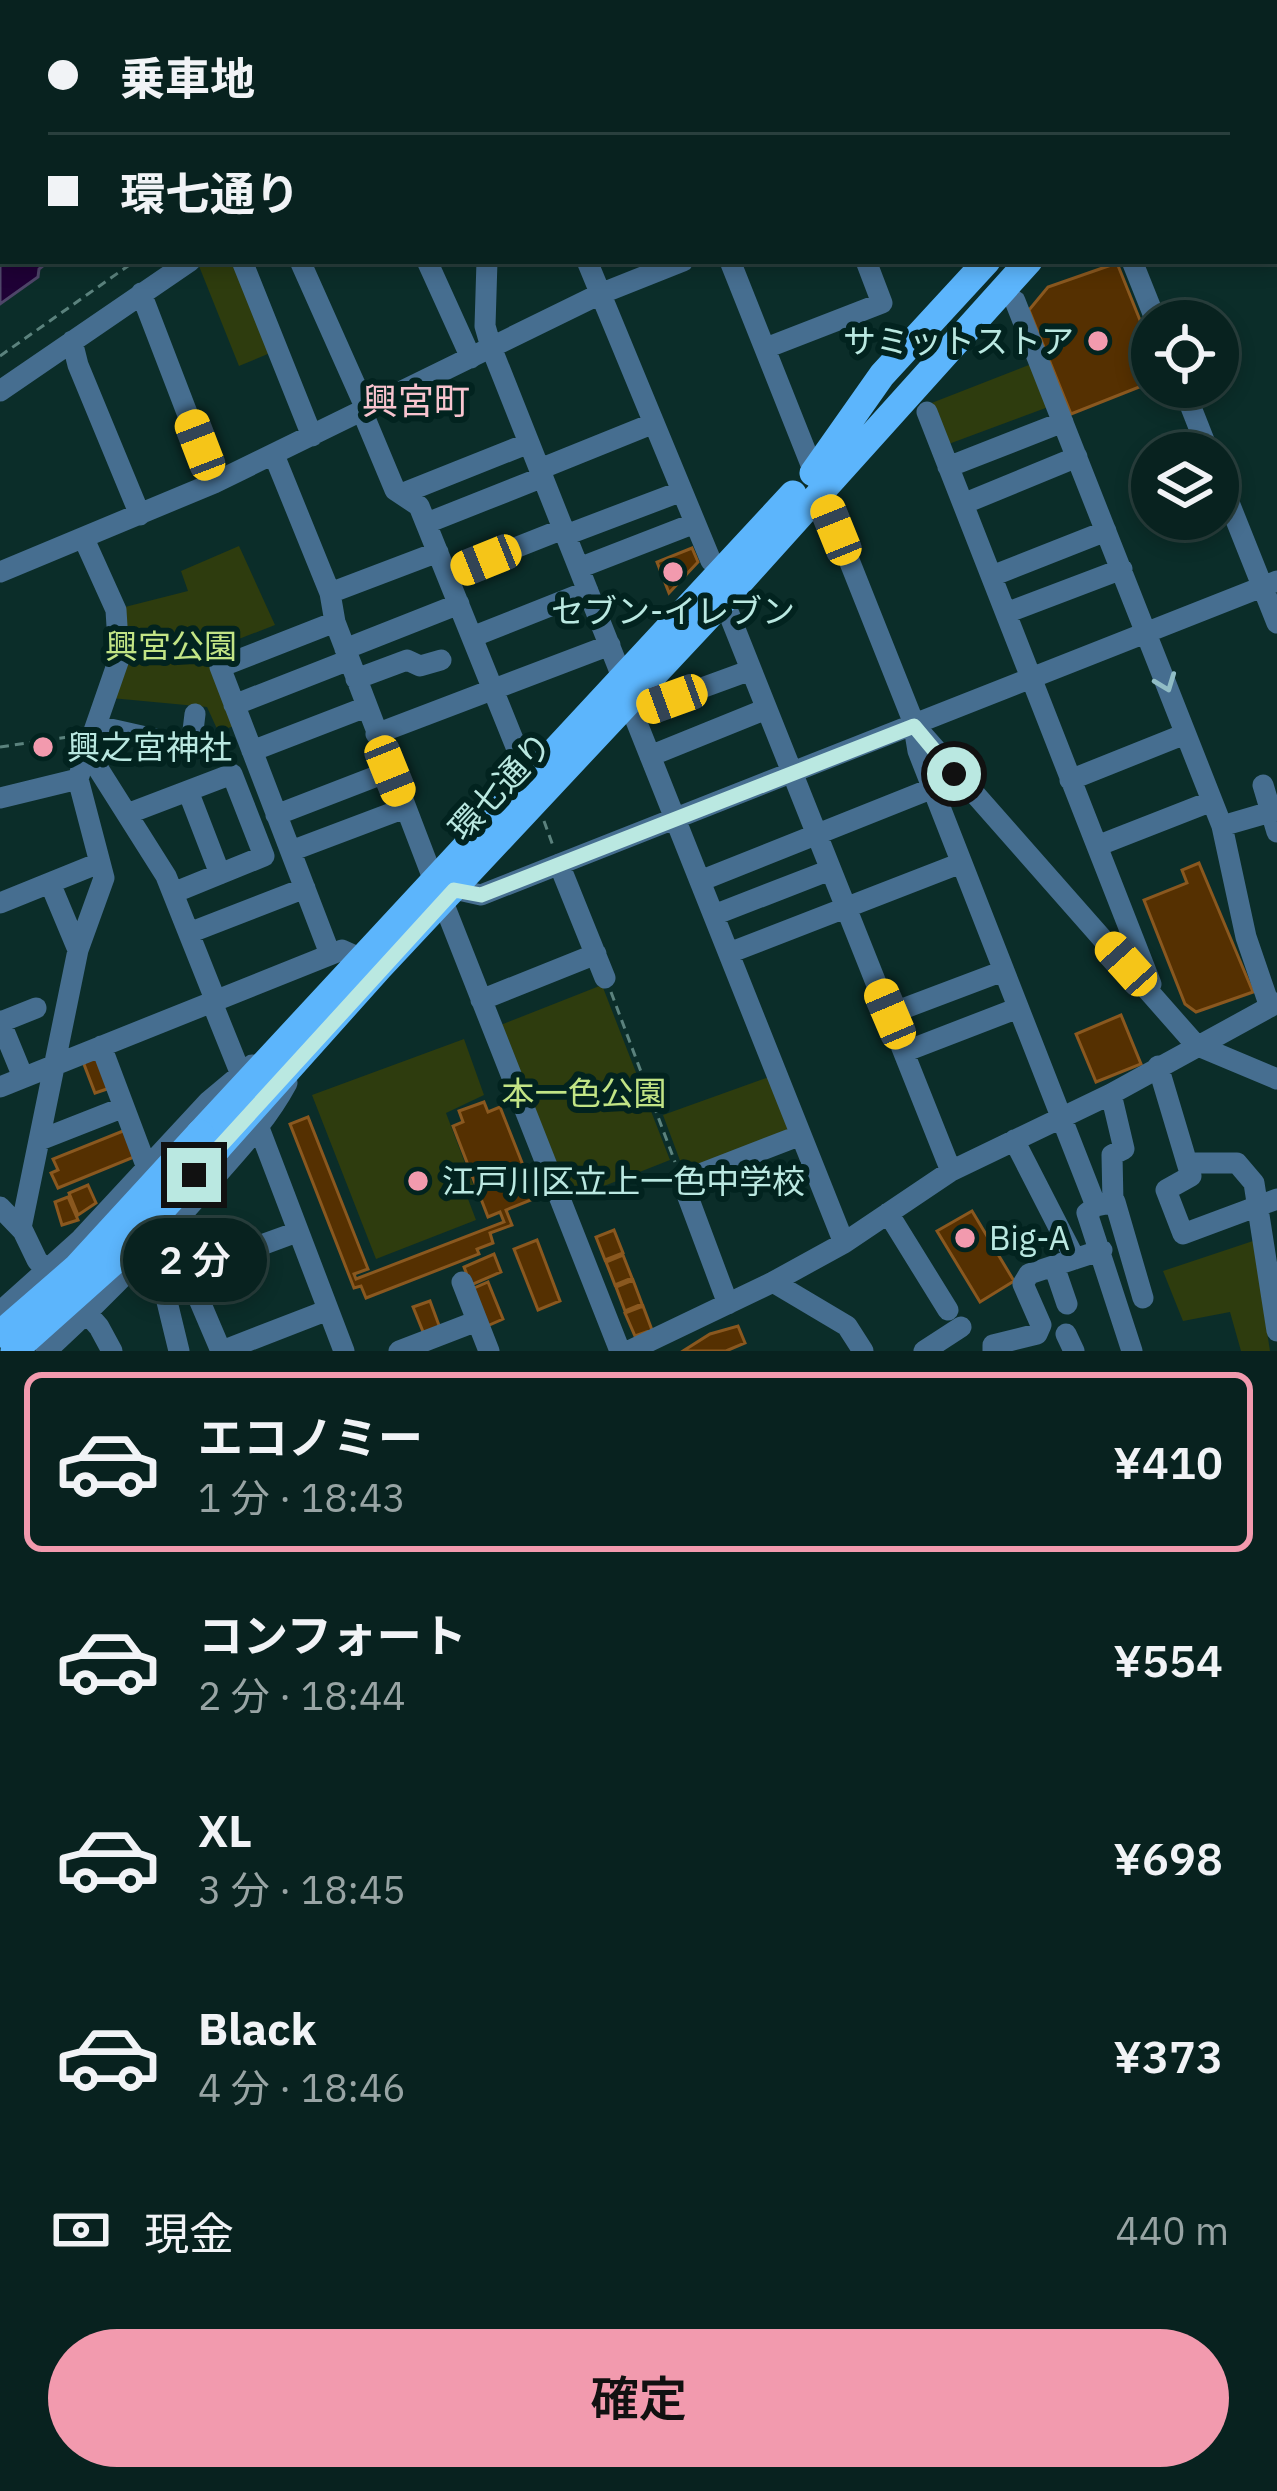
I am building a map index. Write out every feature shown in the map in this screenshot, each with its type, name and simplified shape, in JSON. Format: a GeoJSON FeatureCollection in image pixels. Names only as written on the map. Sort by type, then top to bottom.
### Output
{"type":"FeatureCollection","features":[{"type":"Feature","properties":{"kind":"main road"},"geometry":{"type":"LineString","coordinates":[[817,482],[882,376],[984,264]]}},
{"type":"Feature","properties":{"kind":"main road","name":"環七通り"},"geometry":{"type":"LineString","coordinates":[[14,1351],[118,1258],[209,1141],[444,891],[532,789],[628,698],[1005,264]]}},
{"type":"Feature","properties":{"kind":"main road","name":"環七通り"},"geometry":{"type":"LineString","coordinates":[[817,482],[1027,264]]}},
{"type":"Feature","properties":{"kind":"main road"},"geometry":{"type":"LineString","coordinates":[[817,482],[899,428],[1048,264]]}},
{"type":"Feature","properties":{"kind":"main road","name":"環七通り"},"geometry":{"type":"LineString","coordinates":[[289,1052],[362,959],[444,891]]}},
{"type":"Feature","properties":{"kind":"main road","name":"環七通り"},"geometry":{"type":"LineString","coordinates":[[0,1334],[209,1141]]}},
{"type":"Feature","properties":{"kind":"street"},"geometry":{"type":"LineString","coordinates":[[0,391],[186,264]]}},
{"type":"Feature","properties":{"kind":"street"},"geometry":{"type":"LineString","coordinates":[[243,264],[312,436]]}},
{"type":"Feature","properties":{"kind":"street"},"geometry":{"type":"LineString","coordinates":[[300,264],[395,490],[419,506],[427,524],[532,789]]}},
{"type":"Feature","properties":{"kind":"street"},"geometry":{"type":"LineString","coordinates":[[429,264],[470,358]]}},
{"type":"Feature","properties":{"kind":"street"},"geometry":{"type":"LineString","coordinates":[[487,264],[485,326],[491,347],[844,1243]]}},
{"type":"Feature","properties":{"kind":"street"},"geometry":{"type":"LineString","coordinates":[[588,264],[711,561]]}},
{"type":"Feature","properties":{"kind":"street"},"geometry":{"type":"LineString","coordinates":[[0,572],[214,483],[601,294],[676,264]]}},
{"type":"Feature","properties":{"kind":"street"},"geometry":{"type":"LineString","coordinates":[[731,264],[914,726],[918,752],[1061,1118],[1143,1298]]}},
{"type":"Feature","properties":{"kind":"street"},"geometry":{"type":"LineString","coordinates":[[766,348],[882,303],[866,264]]}},
{"type":"Feature","properties":{"kind":"street"},"geometry":{"type":"LineString","coordinates":[[1133,264],[1148,300]]}},
{"type":"Feature","properties":{"kind":"street"},"geometry":{"type":"LineString","coordinates":[[142,293],[214,483]]}},
{"type":"Feature","properties":{"kind":"street"},"geometry":{"type":"LineString","coordinates":[[274,455],[331,593],[335,622],[390,771],[444,891],[481,1000],[625,1351],[773,1282],[844,1243],[952,1172],[1112,1094],[1274,1005],[1246,937],[1222,826],[1016,301]]}},
{"type":"Feature","properties":{"kind":"street"},"geometry":{"type":"LineString","coordinates":[[72,341],[140,514]]}},
{"type":"Feature","properties":{"kind":"street"},"geometry":{"type":"LineString","coordinates":[[927,412],[1155,996]]}},
{"type":"Feature","properties":{"kind":"street"},"geometry":{"type":"LineString","coordinates":[[948,467],[1064,422]]}},
{"type":"Feature","properties":{"kind":"street"},"geometry":{"type":"LineString","coordinates":[[427,524],[654,423]]}},
{"type":"Feature","properties":{"kind":"street"},"geometry":{"type":"LineString","coordinates":[[401,494],[529,443]]}},
{"type":"Feature","properties":{"kind":"street"},"geometry":{"type":"LineString","coordinates":[[963,504],[1077,457]]}},
{"type":"Feature","properties":{"kind":"street"},"geometry":{"type":"LineString","coordinates":[[447,575],[682,491]]}},
{"type":"Feature","properties":{"kind":"street"},"geometry":{"type":"LineString","coordinates":[[1239,519],[1270,584],[1277,623]]}},
{"type":"Feature","properties":{"kind":"street"},"geometry":{"type":"LineString","coordinates":[[579,568],[695,524]]}},
{"type":"Feature","properties":{"kind":"street"},"geometry":{"type":"LineString","coordinates":[[992,576],[1106,531]]}},
{"type":"Feature","properties":{"kind":"street"},"geometry":{"type":"LineString","coordinates":[[21,1228],[77,950],[104,878],[78,779],[119,659],[116,610],[83,539]]}},
{"type":"Feature","properties":{"kind":"street"},"geometry":{"type":"LineString","coordinates":[[331,593],[438,552]]}},
{"type":"Feature","properties":{"kind":"street"},"geometry":{"type":"LineString","coordinates":[[1006,613],[1122,569]]}},
{"type":"Feature","properties":{"kind":"street"},"geometry":{"type":"LineString","coordinates":[[444,891],[481,895],[1270,584]]}},
{"type":"Feature","properties":{"kind":"street"},"geometry":{"type":"LineString","coordinates":[[472,637],[588,591]]}},
{"type":"Feature","properties":{"kind":"street"},"geometry":{"type":"LineString","coordinates":[[234,705],[350,663],[459,604]]}},
{"type":"Feature","properties":{"kind":"street"},"geometry":{"type":"LineString","coordinates":[[729,614],[952,1172]]}},
{"type":"Feature","properties":{"kind":"street"},"geometry":{"type":"LineString","coordinates":[[330,954],[220,667],[335,622]]}},
{"type":"Feature","properties":{"kind":"street"},"geometry":{"type":"LineString","coordinates":[[376,734],[610,645]]}},
{"type":"Feature","properties":{"kind":"street"},"geometry":{"type":"LineString","coordinates":[[350,663],[407,661],[420,666],[441,660]]}},
{"type":"Feature","properties":{"kind":"street"},"geometry":{"type":"LineString","coordinates":[[628,698],[751,670]]}},
{"type":"Feature","properties":{"kind":"street"},"geometry":{"type":"LineString","coordinates":[[252,751],[366,706]]}},
{"type":"Feature","properties":{"kind":"street"},"geometry":{"type":"LineString","coordinates":[[650,756],[766,709]]}},
{"type":"Feature","properties":{"kind":"street"},"geometry":{"type":"LineString","coordinates":[[93,737],[176,744],[192,739],[195,714]]}},
{"type":"Feature","properties":{"kind":"street"},"geometry":{"type":"LineString","coordinates":[[914,726],[1196,1045],[1277,1079]]}},
{"type":"Feature","properties":{"kind":"street"},"geometry":{"type":"LineString","coordinates":[[1070,780],[1185,734]]}},
{"type":"Feature","properties":{"kind":"street"},"geometry":{"type":"LineString","coordinates":[[93,737],[127,814],[173,893],[240,1072]]}},
{"type":"Feature","properties":{"kind":"street"},"geometry":{"type":"LineString","coordinates":[[277,815],[390,771]]}},
{"type":"Feature","properties":{"kind":"street"},"geometry":{"type":"LineString","coordinates":[[127,814],[232,775],[264,856],[173,893]]}},
{"type":"Feature","properties":{"kind":"street"},"geometry":{"type":"LineString","coordinates":[[0,798],[78,779]]}},
{"type":"Feature","properties":{"kind":"street"},"geometry":{"type":"LineString","coordinates":[[1222,826],[1275,818],[1263,785]]}},
{"type":"Feature","properties":{"kind":"street"},"geometry":{"type":"LineString","coordinates":[[700,881],[933,788]]}},
{"type":"Feature","properties":{"kind":"street"},"geometry":{"type":"LineString","coordinates":[[188,791],[220,874]]}},
{"type":"Feature","properties":{"kind":"street"},"geometry":{"type":"LineString","coordinates":[[1097,846],[1212,801]]}},
{"type":"Feature","properties":{"kind":"street"},"geometry":{"type":"LineString","coordinates":[[290,851],[405,808]]}},
{"type":"Feature","properties":{"kind":"street"},"geometry":{"type":"LineString","coordinates":[[0,903],[99,863]]}},
{"type":"Feature","properties":{"kind":"street"},"geometry":{"type":"LineString","coordinates":[[729,953],[961,863]]}},
{"type":"Feature","properties":{"kind":"street"},"geometry":{"type":"LineString","coordinates":[[559,864],[605,978]]}},
{"type":"Feature","properties":{"kind":"street"},"geometry":{"type":"LineString","coordinates":[[714,915],[830,870]]}},
{"type":"Feature","properties":{"kind":"street"},"geometry":{"type":"LineString","coordinates":[[50,883],[77,950]]}},
{"type":"Feature","properties":{"kind":"street"},"geometry":{"type":"LineString","coordinates":[[189,933],[304,889]]}},
{"type":"Feature","properties":{"kind":"street"},"geometry":{"type":"LineString","coordinates":[[0,1087],[330,954],[342,950],[362,959]]}},
{"type":"Feature","properties":{"kind":"street"},"geometry":{"type":"LineString","coordinates":[[481,1000],[596,954]]}},
{"type":"Feature","properties":{"kind":"street"},"geometry":{"type":"LineString","coordinates":[[890,1014],[1003,971]]}},
{"type":"Feature","properties":{"kind":"street"},"geometry":{"type":"LineString","coordinates":[[23,1077],[0,1021],[36,1008]]}},
{"type":"Feature","properties":{"kind":"street"},"geometry":{"type":"LineString","coordinates":[[904,1052],[1018,1008]]}},
{"type":"Feature","properties":{"kind":"street"},"geometry":{"type":"LineString","coordinates":[[101,1046],[147,1168]]}},
{"type":"Feature","properties":{"kind":"street"},"geometry":{"type":"LineString","coordinates":[[0,1312],[46,1272],[240,1072],[289,1052]]}},
{"type":"Feature","properties":{"kind":"street"},"geometry":{"type":"LineString","coordinates":[[46,1351],[154,1248],[259,1128],[289,1052]]}},
{"type":"Feature","properties":{"kind":"street"},"geometry":{"type":"LineString","coordinates":[[1158,1066],[1191,1176],[1166,1190],[1183,1234],[1268,1202]]}},
{"type":"Feature","properties":{"kind":"street"},"geometry":{"type":"LineString","coordinates":[[1104,1204],[1112,1155],[1124,1149],[1112,1094]]}},
{"type":"Feature","properties":{"kind":"street"},"geometry":{"type":"LineString","coordinates":[[40,1140],[124,1107]]}},
{"type":"Feature","properties":{"kind":"street"},"geometry":{"type":"LineString","coordinates":[[259,1128],[344,1351]]}},
{"type":"Feature","properties":{"kind":"street"},"geometry":{"type":"LineString","coordinates":[[728,1304],[682,1181],[801,1135]]}},
{"type":"Feature","properties":{"kind":"street"},"geometry":{"type":"LineString","coordinates":[[1014,1140],[1064,1262],[1066,1304]]}},
{"type":"Feature","properties":{"kind":"street"},"geometry":{"type":"LineString","coordinates":[[1187,1163],[1237,1163],[1268,1202],[1277,1331]]}},
{"type":"Feature","properties":{"kind":"street"},"geometry":{"type":"LineString","coordinates":[[1104,1204],[1087,1213],[1132,1351]]}},
{"type":"Feature","properties":{"kind":"street"},"geometry":{"type":"LineString","coordinates":[[0,1207],[21,1228],[46,1272],[88,1313],[112,1351]]}},
{"type":"Feature","properties":{"kind":"street"},"geometry":{"type":"LineString","coordinates":[[888,1213],[955,1318],[924,1351]]}},
{"type":"Feature","properties":{"kind":"street"},"geometry":{"type":"LineString","coordinates":[[170,1229],[221,1351],[328,1310]]}},
{"type":"Feature","properties":{"kind":"street"},"geometry":{"type":"LineString","coordinates":[[244,1251],[298,1232]]}},
{"type":"Feature","properties":{"kind":"street"},"geometry":{"type":"LineString","coordinates":[[154,1248],[178,1351]]}},
{"type":"Feature","properties":{"kind":"street"},"geometry":{"type":"LineString","coordinates":[[993,1351],[993,1345],[1037,1334],[1041,1325],[1023,1284],[1029,1274],[1102,1250]]}},
{"type":"Feature","properties":{"kind":"street"},"geometry":{"type":"LineString","coordinates":[[462,1282],[489,1351]]}},
{"type":"Feature","properties":{"kind":"street"},"geometry":{"type":"LineString","coordinates":[[773,1282],[847,1326],[863,1351]]}},
{"type":"Feature","properties":{"kind":"street"},"geometry":{"type":"LineString","coordinates":[[399,1351],[477,1321]]}},
{"type":"Feature","properties":{"kind":"path"},"geometry":{"type":"LineString","coordinates":[[0,356],[131,264]]}},
{"type":"Feature","properties":{"kind":"path"},"geometry":{"type":"LineString","coordinates":[[0,747],[93,737]]}},
{"type":"Feature","properties":{"kind":"path"},"geometry":{"type":"LineString","coordinates":[[532,789],[559,864]]}},
{"type":"Feature","properties":{"kind":"path"},"geometry":{"type":"LineString","coordinates":[[605,978],[682,1181]]}},
{"type":"Feature","properties":{"kind":"green space"},"geometry":{"type":"Polygon","coordinates":[[[198,264],[240,264],[275,351],[239,366],[198,264]]]}},
{"type":"Feature","properties":{"kind":"green space"},"geometry":{"type":"Polygon","coordinates":[[[1034,363],[1051,406],[946,445],[929,404],[1034,363]]]}},
{"type":"Feature","properties":{"kind":"green space","name":"興宮公園"},"geometry":{"type":"Polygon","coordinates":[[[239,546],[275,625],[226,644],[238,725],[218,731],[207,707],[111,698],[117,609],[188,591],[181,571],[239,546]]]}},
{"type":"Feature","properties":{"kind":"green space","name":"本一色公園"},"geometry":{"type":"Polygon","coordinates":[[[602,985],[670,1160],[566,1201],[498,1026],[602,985]]]}},
{"type":"Feature","properties":{"kind":"green space"},"geometry":{"type":"Polygon","coordinates":[[[464,1039],[484,1095],[446,1113],[474,1187],[465,1191],[476,1220],[376,1259],[312,1095],[464,1039]]]}},
{"type":"Feature","properties":{"kind":"green space"},"geometry":{"type":"Polygon","coordinates":[[[772,1076],[793,1133],[685,1174],[663,1115],[772,1076]]]}},
{"type":"Feature","properties":{"kind":"green space"},"geometry":{"type":"Polygon","coordinates":[[[1253,1241],[1270,1351],[1241,1351],[1230,1312],[1183,1321],[1163,1271],[1253,1241]]]}},
{"type":"Feature","properties":{"kind":"shaded area"},"geometry":{"type":"Polygon","coordinates":[[[0,264],[45,264],[38,277],[0,304],[0,264]]]}},
{"type":"Feature","properties":{"kind":"building"},"geometry":{"type":"Polygon","coordinates":[[[1117,264],[1132,300],[1131,390],[1071,414],[1029,310],[1048,287],[1117,264]]]}},
{"type":"Feature","properties":{"kind":"building"},"geometry":{"type":"Polygon","coordinates":[[[692,548],[698,562],[669,593],[657,562],[692,548]]]}},
{"type":"Feature","properties":{"kind":"building"},"geometry":{"type":"Polygon","coordinates":[[[1199,863],[1253,992],[1196,1012],[1185,1004],[1144,900],[1187,883],[1182,870],[1199,863]]]}},
{"type":"Feature","properties":{"kind":"building"},"geometry":{"type":"Polygon","coordinates":[[[1121,1015],[1141,1064],[1096,1082],[1076,1034],[1121,1015]]]}},
{"type":"Feature","properties":{"kind":"building"},"geometry":{"type":"Polygon","coordinates":[[[96,1053],[110,1088],[95,1093],[82,1059],[96,1053]]]}},
{"type":"Feature","properties":{"kind":"building"},"geometry":{"type":"Polygon","coordinates":[[[484,1102],[488,1112],[500,1107],[536,1198],[506,1210],[512,1225],[490,1233],[493,1243],[477,1249],[479,1254],[366,1298],[361,1286],[354,1288],[290,1124],[308,1117],[368,1269],[354,1274],[356,1279],[504,1222],[500,1212],[488,1217],[453,1126],[463,1122],[459,1111],[484,1102]]]}},
{"type":"Feature","properties":{"kind":"building"},"geometry":{"type":"Polygon","coordinates":[[[128,1129],[139,1155],[58,1188],[51,1173],[58,1170],[53,1159],[128,1129]]]}},
{"type":"Feature","properties":{"kind":"building"},"geometry":{"type":"Polygon","coordinates":[[[88,1185],[96,1203],[78,1215],[69,1193],[88,1185]]]}},
{"type":"Feature","properties":{"kind":"building"},"geometry":{"type":"Polygon","coordinates":[[[68,1197],[78,1220],[62,1225],[55,1202],[68,1197]]]}},
{"type":"Feature","properties":{"kind":"building"},"geometry":{"type":"Polygon","coordinates":[[[972,1211],[1014,1281],[980,1302],[937,1231],[972,1211]]]}},
{"type":"Feature","properties":{"kind":"building"},"geometry":{"type":"Polygon","coordinates":[[[614,1230],[623,1253],[605,1260],[596,1237],[614,1230]]]}},
{"type":"Feature","properties":{"kind":"building"},"geometry":{"type":"Polygon","coordinates":[[[537,1240],[560,1301],[538,1310],[514,1249],[537,1240]]]}},
{"type":"Feature","properties":{"kind":"building"},"geometry":{"type":"Polygon","coordinates":[[[494,1254],[501,1272],[471,1285],[464,1267],[494,1254]]]}},
{"type":"Feature","properties":{"kind":"building"},"geometry":{"type":"Polygon","coordinates":[[[623,1255],[632,1278],[615,1285],[606,1262],[623,1255]]]}},
{"type":"Feature","properties":{"kind":"building"},"geometry":{"type":"Polygon","coordinates":[[[633,1280],[642,1304],[625,1311],[616,1287],[633,1280]]]}},
{"type":"Feature","properties":{"kind":"building"},"geometry":{"type":"Polygon","coordinates":[[[488,1282],[503,1319],[487,1326],[472,1289],[488,1282]]]}},
{"type":"Feature","properties":{"kind":"building"},"geometry":{"type":"Polygon","coordinates":[[[430,1301],[440,1328],[424,1334],[413,1307],[430,1301]]]}},
{"type":"Feature","properties":{"kind":"building"},"geometry":{"type":"Polygon","coordinates":[[[643,1306],[652,1330],[635,1336],[625,1313],[643,1306]]]}},
{"type":"Feature","properties":{"kind":"building"},"geometry":{"type":"Polygon","coordinates":[[[738,1326],[745,1343],[726,1351],[683,1351],[710,1334],[738,1326]]]}},
{"type":"Feature","properties":{"kind":"place","name":"サミットストア"},"geometry":{"type":"Point","coordinates":[1098,341]}},
{"type":"Feature","properties":{"kind":"place","name":"セブン-イレブン"},"geometry":{"type":"Point","coordinates":[673,572]}},
{"type":"Feature","properties":{"kind":"place","name":"興之宮神社"},"geometry":{"type":"Point","coordinates":[43,747]}},
{"type":"Feature","properties":{"kind":"place","name":"江戸川区立上一色中学校"},"geometry":{"type":"Point","coordinates":[418,1181]}},
{"type":"Feature","properties":{"kind":"place","name":"Big-A"},"geometry":{"type":"Point","coordinates":[965,1238]}},
{"type":"Feature","properties":{"kind":"district","name":"興宮町"},"geometry":{"type":"Point","coordinates":[416,401]}},
{"type":"Feature","properties":{"kind":"route"},"geometry":{"type":"LineString","coordinates":[[194,1175],[454,890],[481,895],[914,726],[954,774]]}}]}
